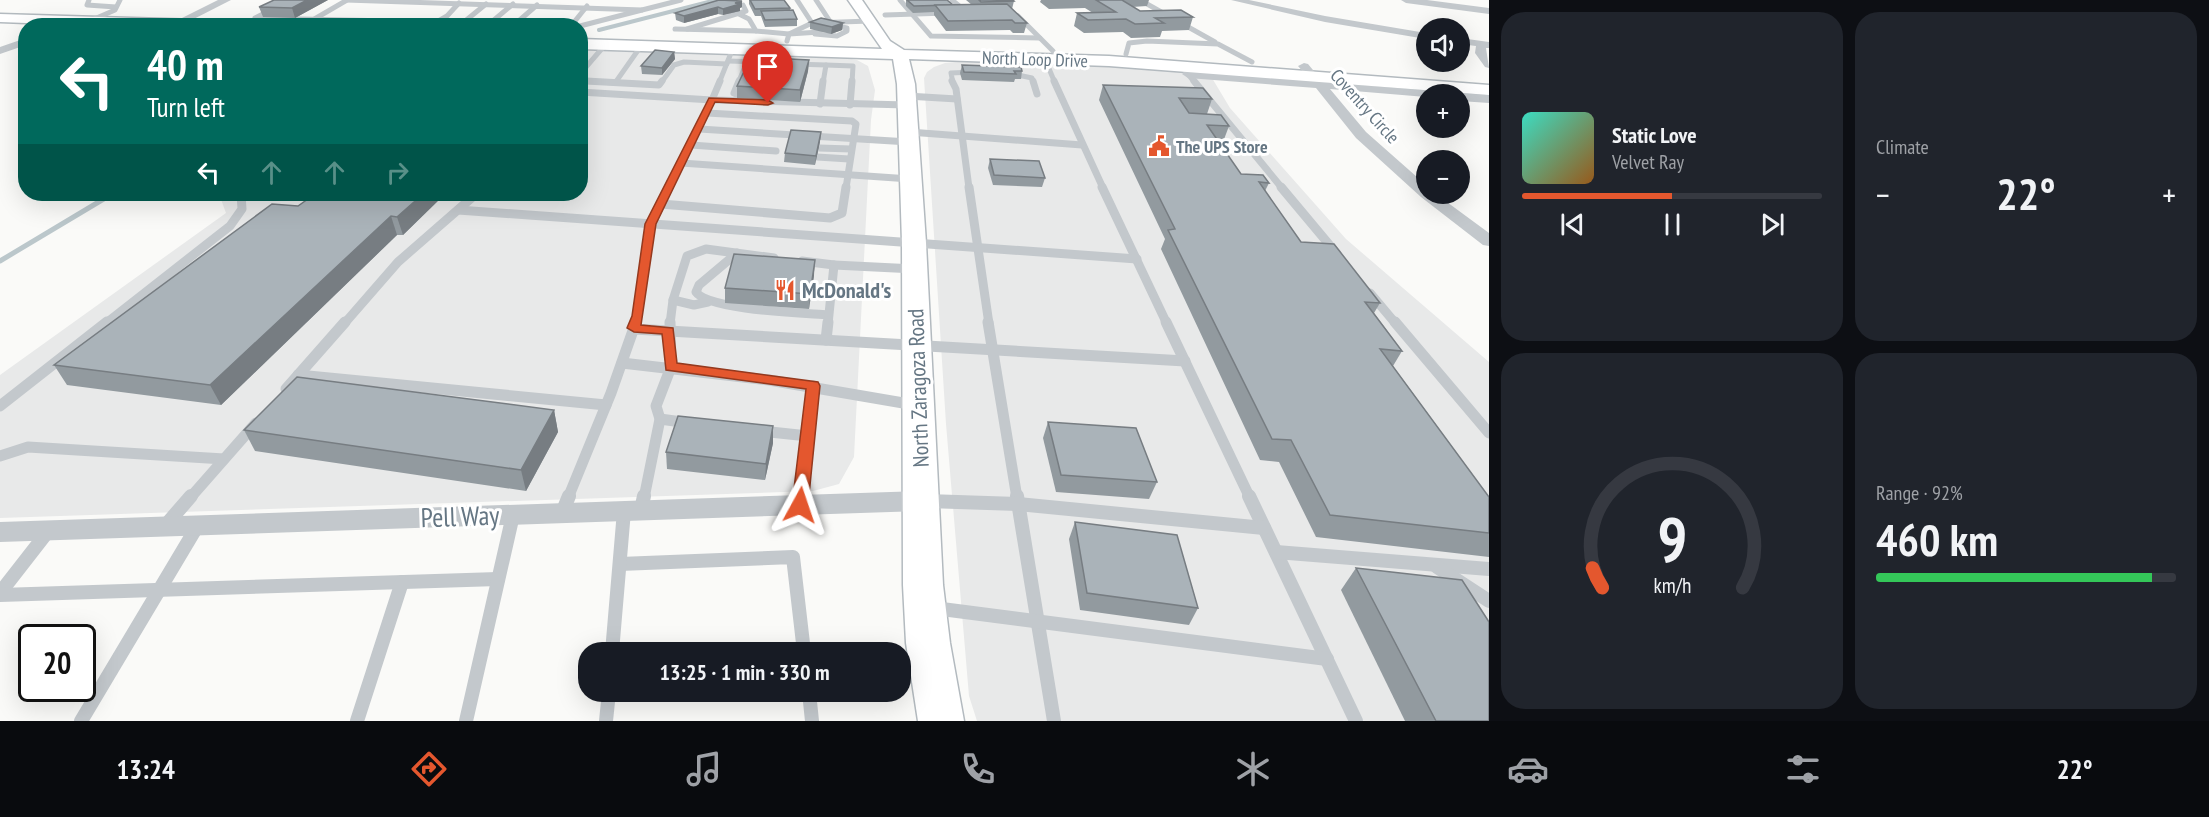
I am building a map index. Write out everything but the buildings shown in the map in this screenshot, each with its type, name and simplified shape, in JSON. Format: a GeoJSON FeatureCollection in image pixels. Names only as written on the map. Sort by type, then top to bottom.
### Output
{"type":"FeatureCollection","features":[{"type":"Feature","properties":{"kind":"main road"},"geometry":{"type":"LineString","coordinates":[[855,0],[885,44],[906,81]]}},
{"type":"Feature","properties":{"kind":"main road"},"geometry":{"type":"LineString","coordinates":[[874,0],[885,15],[906,81]]}},
{"type":"Feature","properties":{"kind":"main road"},"geometry":{"type":"LineString","coordinates":[[0,18],[18,18]]}},
{"type":"Feature","properties":{"kind":"main road"},"geometry":{"type":"LineString","coordinates":[[0,26],[18,27]]}},
{"type":"Feature","properties":{"kind":"main road","name":"North Loop Drive"},"geometry":{"type":"LineString","coordinates":[[588,37],[641,46],[692,47],[729,58],[906,81],[1049,55],[1184,69],[1489,80]]}},
{"type":"Feature","properties":{"kind":"main road","name":"North Loop Drive"},"geometry":{"type":"LineString","coordinates":[[588,43],[788,38],[885,44]]}},
{"type":"Feature","properties":{"kind":"main road","name":"North Loop Drive"},"geometry":{"type":"LineString","coordinates":[[906,81],[978,64],[1049,55],[1126,54],[1252,62],[1312,75],[1489,90]]}},
{"type":"Feature","properties":{"kind":"main road"},"geometry":{"type":"LineString","coordinates":[[906,81],[935,64],[978,64]]}},
{"type":"Feature","properties":{"kind":"main road","name":"North Zaragoza Road"},"geometry":{"type":"LineString","coordinates":[[906,81],[925,606],[928,643],[941,721]]}},
{"type":"Feature","properties":{"kind":"street"},"geometry":{"type":"LineString","coordinates":[[187,18],[226,0]]}},
{"type":"Feature","properties":{"kind":"street"},"geometry":{"type":"LineString","coordinates":[[1236,0],[1325,19],[1416,34]]}},
{"type":"Feature","properties":{"kind":"street"},"geometry":{"type":"LineString","coordinates":[[1406,0],[1489,11]]}},
{"type":"Feature","properties":{"kind":"street"},"geometry":{"type":"LineString","coordinates":[[1308,28],[1325,19]]}},
{"type":"Feature","properties":{"kind":"street"},"geometry":{"type":"LineString","coordinates":[[1470,42],[1485,44],[1481,53],[1489,64]]}},
{"type":"Feature","properties":{"kind":"street"},"geometry":{"type":"LineString","coordinates":[[0,51],[18,44]]}},
{"type":"Feature","properties":{"kind":"street"},"geometry":{"type":"LineString","coordinates":[[1312,75],[1416,92]]}},
{"type":"Feature","properties":{"kind":"street","name":"Coventry Circle"},"geometry":{"type":"LineString","coordinates":[[1312,75],[1361,135],[1416,183]]}},
{"type":"Feature","properties":{"kind":"street"},"geometry":{"type":"LineString","coordinates":[[1470,98],[1489,99]]}},
{"type":"Feature","properties":{"kind":"street","name":"Coventry Circle"},"geometry":{"type":"LineString","coordinates":[[1442,204],[1489,240]]}},
{"type":"Feature","properties":{"kind":"street","name":"Pell Way"},"geometry":{"type":"LineString","coordinates":[[0,532],[921,501]]}},
{"type":"Feature","properties":{"kind":"lane"},"geometry":{"type":"LineString","coordinates":[[89,0],[87,6],[116,7]]}},
{"type":"Feature","properties":{"kind":"lane"},"geometry":{"type":"LineString","coordinates":[[97,18],[115,10],[120,0]]}},
{"type":"Feature","properties":{"kind":"lane"},"geometry":{"type":"LineString","coordinates":[[255,18],[290,0]]}},
{"type":"Feature","properties":{"kind":"lane"},"geometry":{"type":"LineString","coordinates":[[316,18],[346,0],[587,6],[642,10]]}},
{"type":"Feature","properties":{"kind":"lane"},"geometry":{"type":"LineString","coordinates":[[588,24],[681,0]]}},
{"type":"Feature","properties":{"kind":"lane"},"geometry":{"type":"LineString","coordinates":[[797,0],[812,23]]}},
{"type":"Feature","properties":{"kind":"lane"},"geometry":{"type":"LineString","coordinates":[[816,0],[833,25]]}},
{"type":"Feature","properties":{"kind":"lane"},"geometry":{"type":"LineString","coordinates":[[900,0],[931,36],[1040,38]]}},
{"type":"Feature","properties":{"kind":"lane"},"geometry":{"type":"LineString","coordinates":[[952,0],[965,13]]}},
{"type":"Feature","properties":{"kind":"lane"},"geometry":{"type":"LineString","coordinates":[[1140,0],[1252,62]]}},
{"type":"Feature","properties":{"kind":"lane"},"geometry":{"type":"LineString","coordinates":[[399,10],[406,6],[406,3]]}},
{"type":"Feature","properties":{"kind":"lane"},"geometry":{"type":"LineString","coordinates":[[380,18],[406,3]]}},
{"type":"Feature","properties":{"kind":"lane"},"geometry":{"type":"LineString","coordinates":[[445,18],[451,17],[456,12],[451,10],[459,3]]}},
{"type":"Feature","properties":{"kind":"lane"},"geometry":{"type":"LineString","coordinates":[[603,7],[613,3]]}},
{"type":"Feature","properties":{"kind":"lane"},"geometry":{"type":"LineString","coordinates":[[680,21],[676,22],[673,33],[712,19],[739,14],[746,10],[740,6],[754,3]]}},
{"type":"Feature","properties":{"kind":"lane"},"geometry":{"type":"LineString","coordinates":[[468,18],[486,4]]}},
{"type":"Feature","properties":{"kind":"lane"},"geometry":{"type":"LineString","coordinates":[[496,18],[513,4]]}},
{"type":"Feature","properties":{"kind":"lane"},"geometry":{"type":"LineString","coordinates":[[522,18],[537,5]]}},
{"type":"Feature","properties":{"kind":"lane"},"geometry":{"type":"LineString","coordinates":[[577,18],[587,6]]}},
{"type":"Feature","properties":{"kind":"lane"},"geometry":{"type":"LineString","coordinates":[[1144,12],[1162,11]]}},
{"type":"Feature","properties":{"kind":"lane"},"geometry":{"type":"LineString","coordinates":[[1012,12],[1040,38],[1049,55],[1059,95],[1082,145],[1356,721]]}},
{"type":"Feature","properties":{"kind":"lane"},"geometry":{"type":"LineString","coordinates":[[885,15],[976,13]]}},
{"type":"Feature","properties":{"kind":"lane"},"geometry":{"type":"LineString","coordinates":[[739,14],[748,19],[756,31]]}},
{"type":"Feature","properties":{"kind":"lane"},"geometry":{"type":"LineString","coordinates":[[833,25],[870,21]]}},
{"type":"Feature","properties":{"kind":"lane"},"geometry":{"type":"LineString","coordinates":[[1160,21],[1180,21]]}},
{"type":"Feature","properties":{"kind":"lane"},"geometry":{"type":"LineString","coordinates":[[788,38],[812,23],[847,28],[847,32],[837,36],[812,33]]}},
{"type":"Feature","properties":{"kind":"lane"},"geometry":{"type":"LineString","coordinates":[[686,29],[725,32],[756,31],[788,38],[820,32]]}},
{"type":"Feature","properties":{"kind":"lane"},"geometry":{"type":"LineString","coordinates":[[1022,31],[1033,30]]}},
{"type":"Feature","properties":{"kind":"lane"},"geometry":{"type":"LineString","coordinates":[[985,37],[992,33],[1011,31]]}},
{"type":"Feature","properties":{"kind":"lane"},"geometry":{"type":"LineString","coordinates":[[588,65],[608,41]]}},
{"type":"Feature","properties":{"kind":"lane"},"geometry":{"type":"LineString","coordinates":[[1126,54],[1130,43],[1147,41],[1218,44]]}},
{"type":"Feature","properties":{"kind":"lane"},"geometry":{"type":"LineString","coordinates":[[617,80],[641,46]]}},
{"type":"Feature","properties":{"kind":"lane"},"geometry":{"type":"LineString","coordinates":[[588,81],[617,80],[659,85],[666,77],[676,75],[692,47]]}},
{"type":"Feature","properties":{"kind":"lane"},"geometry":{"type":"LineString","coordinates":[[684,62],[729,58],[770,63]]}},
{"type":"Feature","properties":{"kind":"lane"},"geometry":{"type":"LineString","coordinates":[[562,513],[606,405],[638,316],[651,224],[707,113],[729,58]]}},
{"type":"Feature","properties":{"kind":"lane"},"geometry":{"type":"LineString","coordinates":[[588,60],[593,60]]}},
{"type":"Feature","properties":{"kind":"lane"},"geometry":{"type":"LineString","coordinates":[[739,95],[734,93],[747,62]]}},
{"type":"Feature","properties":{"kind":"lane"},"geometry":{"type":"LineString","coordinates":[[781,63],[853,66],[850,105]]}},
{"type":"Feature","properties":{"kind":"lane"},"geometry":{"type":"LineString","coordinates":[[978,64],[951,73],[950,76],[956,94],[976,247],[1054,721]]}},
{"type":"Feature","properties":{"kind":"lane"},"geometry":{"type":"LineString","coordinates":[[820,104],[826,65]]}},
{"type":"Feature","properties":{"kind":"lane"},"geometry":{"type":"LineString","coordinates":[[1184,69],[1344,263]]}},
{"type":"Feature","properties":{"kind":"lane"},"geometry":{"type":"LineString","coordinates":[[1000,73],[1021,74],[1032,78],[1037,94]]}},
{"type":"Feature","properties":{"kind":"lane"},"geometry":{"type":"LineString","coordinates":[[588,92],[850,105],[906,81],[956,94]]}},
{"type":"Feature","properties":{"kind":"lane"},"geometry":{"type":"LineString","coordinates":[[906,81],[962,136],[1082,145]]}},
{"type":"Feature","properties":{"kind":"lane"},"geometry":{"type":"LineString","coordinates":[[853,138],[906,81]]}},
{"type":"Feature","properties":{"kind":"lane"},"geometry":{"type":"LineString","coordinates":[[661,204],[830,218],[842,213],[856,124],[847,120],[707,113]]}},
{"type":"Feature","properties":{"kind":"lane"},"geometry":{"type":"LineString","coordinates":[[699,129],[853,138]]}},
{"type":"Feature","properties":{"kind":"lane"},"geometry":{"type":"LineString","coordinates":[[771,169],[782,134]]}},
{"type":"Feature","properties":{"kind":"lane"},"geometry":{"type":"LineString","coordinates":[[691,145],[787,154]]}},
{"type":"Feature","properties":{"kind":"lane"},"geometry":{"type":"LineString","coordinates":[[819,148],[851,149]]}},
{"type":"Feature","properties":{"kind":"lane"},"geometry":{"type":"LineString","coordinates":[[817,157],[849,159]]}},
{"type":"Feature","properties":{"kind":"lane"},"geometry":{"type":"LineString","coordinates":[[681,163],[910,179]]}},
{"type":"Feature","properties":{"kind":"lane"},"geometry":{"type":"LineString","coordinates":[[0,406],[230,226],[242,208],[242,201]]}},
{"type":"Feature","properties":{"kind":"lane"},"geometry":{"type":"LineString","coordinates":[[276,400],[398,262],[468,201]]}},
{"type":"Feature","properties":{"kind":"lane"},"geometry":{"type":"LineString","coordinates":[[458,210],[651,224],[914,256]]}},
{"type":"Feature","properties":{"kind":"lane"},"geometry":{"type":"LineString","coordinates":[[791,260],[834,265],[976,247],[1137,259]]}},
{"type":"Feature","properties":{"kind":"lane"},"geometry":{"type":"LineString","coordinates":[[613,642],[620,564],[632,511],[660,419],[656,406],[670,367],[669,331],[673,300],[687,256],[706,249],[780,258]]}},
{"type":"Feature","properties":{"kind":"lane"},"geometry":{"type":"LineString","coordinates":[[737,253],[699,285],[696,292],[699,298],[708,302],[828,315]]}},
{"type":"Feature","properties":{"kind":"lane"},"geometry":{"type":"LineString","coordinates":[[826,340],[834,265]]}},
{"type":"Feature","properties":{"kind":"lane"},"geometry":{"type":"LineString","coordinates":[[1367,290],[1489,433]]}},
{"type":"Feature","properties":{"kind":"lane"},"geometry":{"type":"LineString","coordinates":[[673,300],[694,305],[708,302]]}},
{"type":"Feature","properties":{"kind":"lane"},"geometry":{"type":"LineString","coordinates":[[634,328],[1185,361]]}},
{"type":"Feature","properties":{"kind":"lane"},"geometry":{"type":"LineString","coordinates":[[622,363],[813,386],[919,406]]}},
{"type":"Feature","properties":{"kind":"lane"},"geometry":{"type":"LineString","coordinates":[[298,375],[606,405]]}},
{"type":"Feature","properties":{"kind":"lane"},"geometry":{"type":"LineString","coordinates":[[800,505],[813,386]]}},
{"type":"Feature","properties":{"kind":"lane"},"geometry":{"type":"LineString","coordinates":[[165,526],[261,417]]}},
{"type":"Feature","properties":{"kind":"lane"},"geometry":{"type":"LineString","coordinates":[[660,419],[705,424]]}},
{"type":"Feature","properties":{"kind":"lane"},"geometry":{"type":"LineString","coordinates":[[751,430],[808,436]]}},
{"type":"Feature","properties":{"kind":"lane"},"geometry":{"type":"LineString","coordinates":[[0,456],[28,447],[224,459]]}},
{"type":"Feature","properties":{"kind":"lane"},"geometry":{"type":"LineString","coordinates":[[921,501],[1018,504],[1264,528]]}},
{"type":"Feature","properties":{"kind":"lane"},"geometry":{"type":"LineString","coordinates":[[466,721],[513,514]]}},
{"type":"Feature","properties":{"kind":"lane"},"geometry":{"type":"LineString","coordinates":[[81,721],[198,525]]}},
{"type":"Feature","properties":{"kind":"lane"},"geometry":{"type":"LineString","coordinates":[[0,594],[49,530]]}},
{"type":"Feature","properties":{"kind":"lane"},"geometry":{"type":"LineString","coordinates":[[1276,552],[1489,569]]}},
{"type":"Feature","properties":{"kind":"lane"},"geometry":{"type":"LineString","coordinates":[[620,564],[793,557],[803,642]]}},
{"type":"Feature","properties":{"kind":"lane"},"geometry":{"type":"LineString","coordinates":[[1434,565],[1489,601]]}},
{"type":"Feature","properties":{"kind":"lane"},"geometry":{"type":"LineString","coordinates":[[0,594],[498,579]]}},
{"type":"Feature","properties":{"kind":"lane"},"geometry":{"type":"LineString","coordinates":[[357,721],[402,582]]}},
{"type":"Feature","properties":{"kind":"lane"},"geometry":{"type":"LineString","coordinates":[[925,606],[1326,659]]}},
{"type":"Feature","properties":{"kind":"lane"},"geometry":{"type":"LineString","coordinates":[[606,721],[608,702]]}},
{"type":"Feature","properties":{"kind":"lane"},"geometry":{"type":"LineString","coordinates":[[810,702],[812,721]]}},
{"type":"Feature","properties":{"kind":"shaded area"},"geometry":{"type":"Polygon","coordinates":[[[588,50],[857,60],[868,66],[875,90],[871,120],[854,457],[839,484],[813,491],[0,518],[0,375],[226,213],[222,201],[588,201],[588,50]]]}},
{"type":"Feature","properties":{"kind":"shaded area"},"geometry":{"type":"Polygon","coordinates":[[[975,60],[1143,67],[1209,73],[1230,108],[1346,239],[1489,362],[1489,721],[977,721],[969,696],[946,424],[924,78],[927,72],[934,67],[945,63],[975,60]]]}},
{"type":"Feature","properties":{"kind":"waterway"},"geometry":{"type":"LineString","coordinates":[[599,30],[716,0]]}},
{"type":"Feature","properties":{"kind":"waterway"},"geometry":{"type":"LineString","coordinates":[[0,261],[100,201]]}},
{"type":"Feature","properties":{"kind":"place","name":"The UPS Store"},"geometry":{"type":"Point","coordinates":[1159,146]}},
{"type":"Feature","properties":{"kind":"place","name":"McDonald's"},"geometry":{"type":"Point","coordinates":[785,290]}},
{"type":"Feature","properties":{"kind":"route"},"geometry":{"type":"LineString","coordinates":[[768,103],[712,100],[651,224],[638,316],[634,328],[669,331],[670,367],[813,386],[800,505]]}}]}
